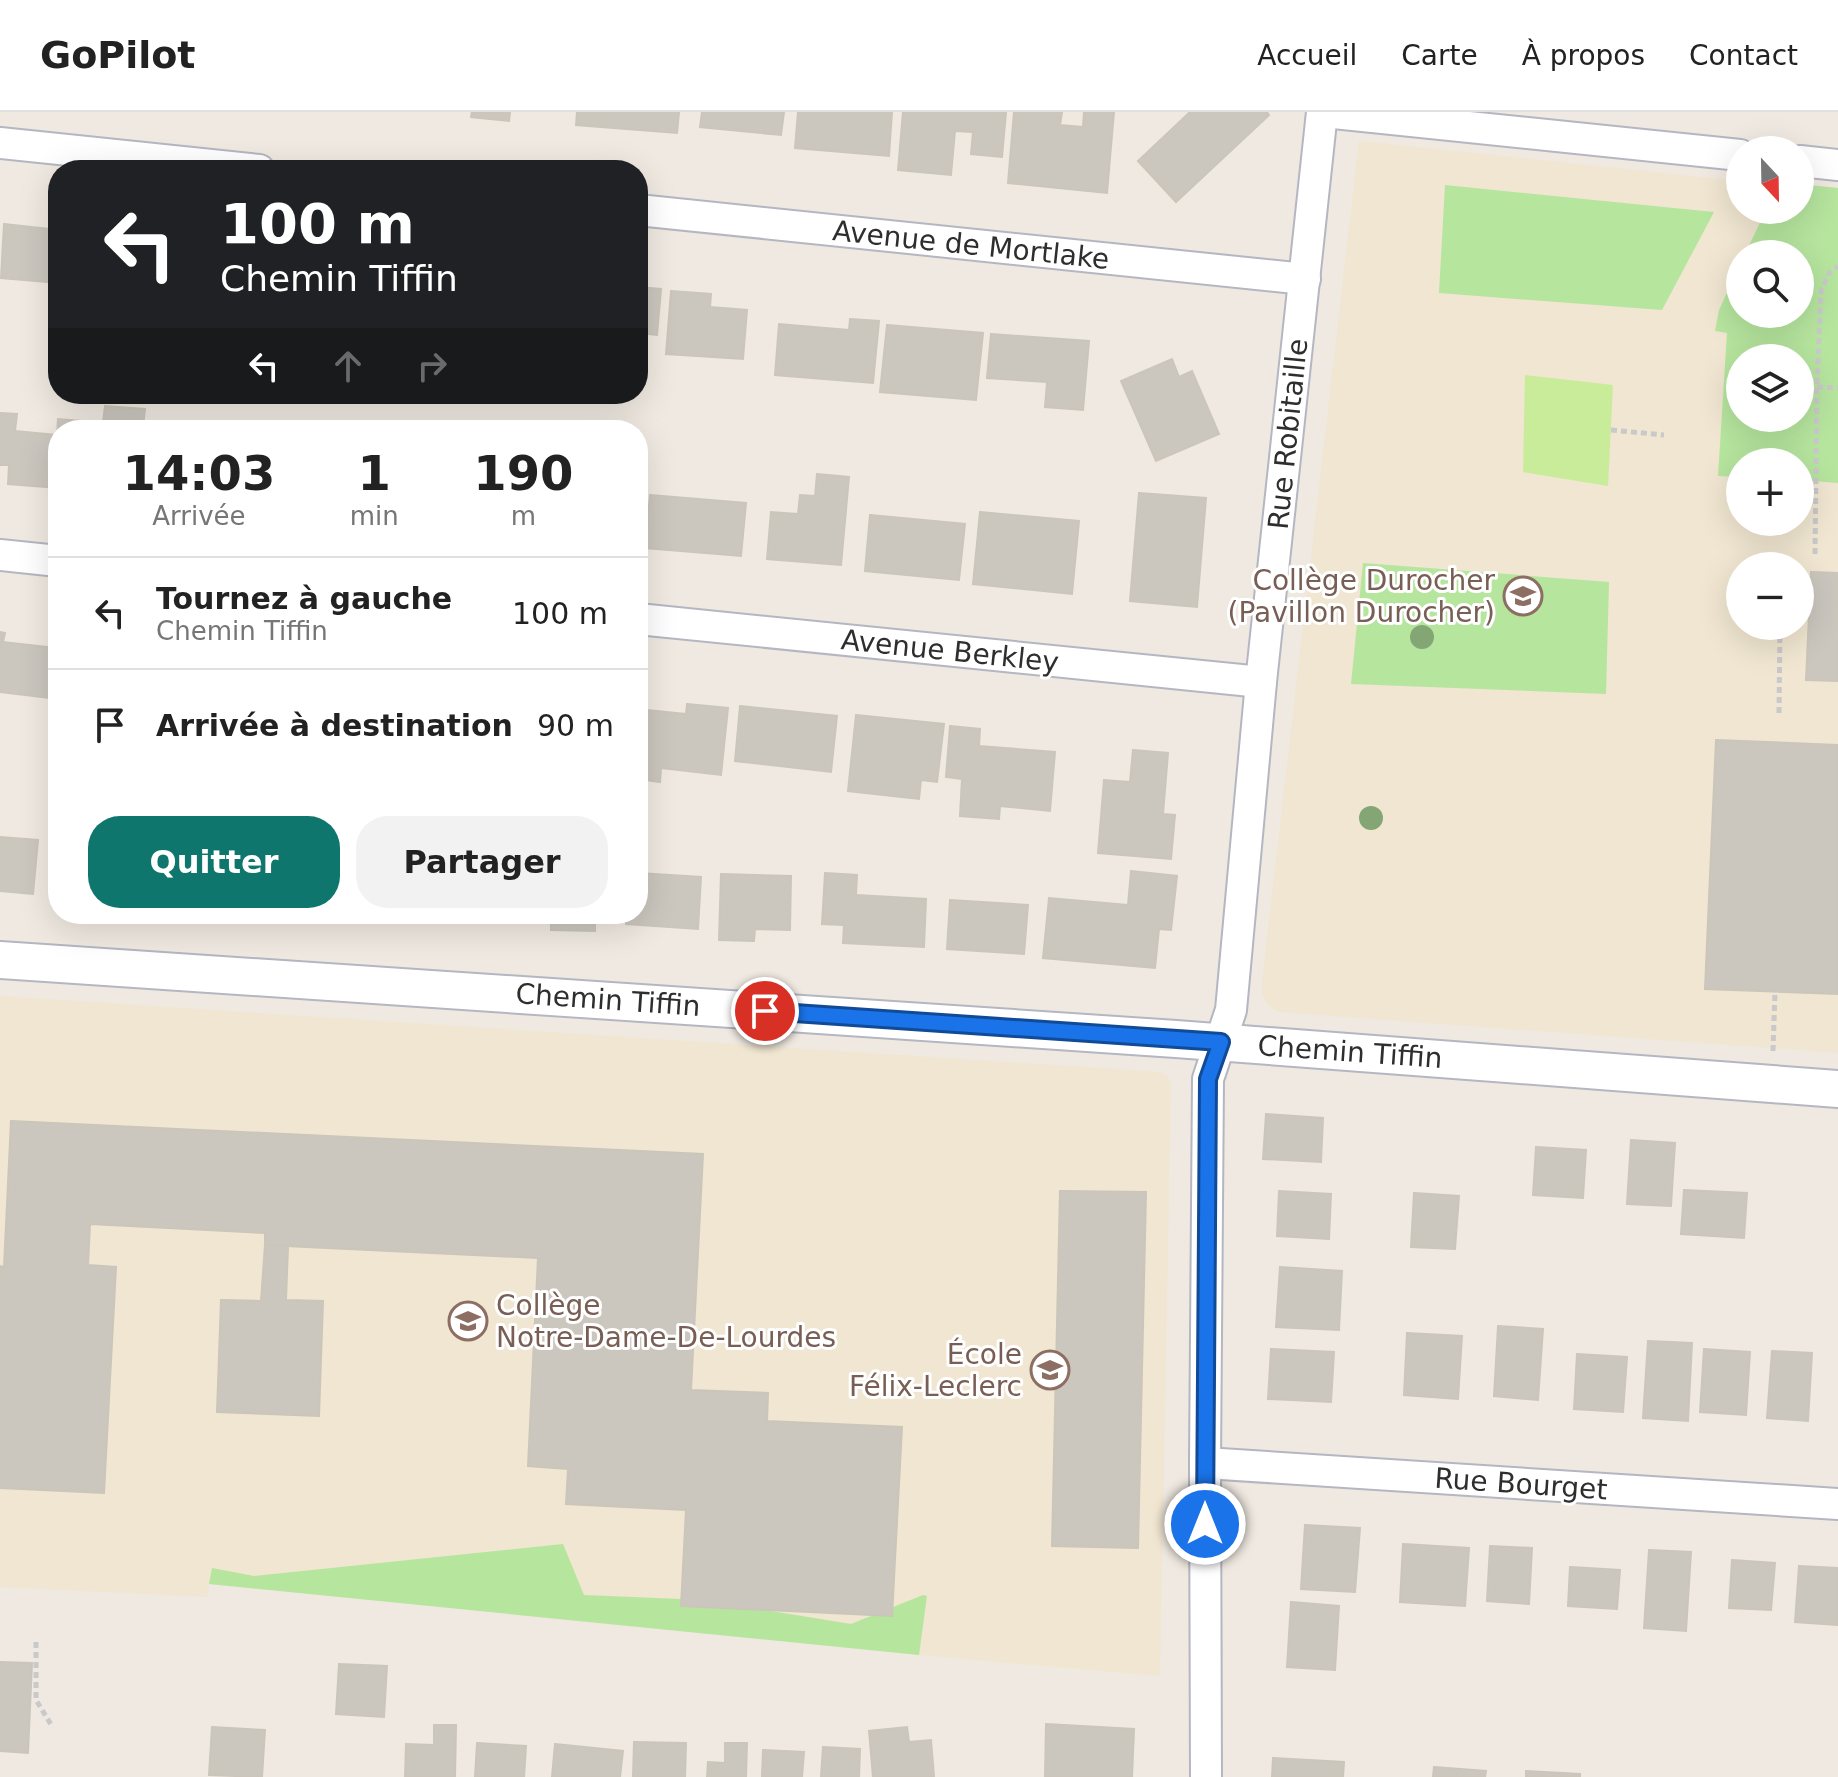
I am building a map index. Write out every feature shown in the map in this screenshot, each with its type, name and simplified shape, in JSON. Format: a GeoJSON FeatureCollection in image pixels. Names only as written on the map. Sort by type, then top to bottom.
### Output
{"type":"FeatureCollection","features":[{"type":"Feature","properties":{"kind":"street"},"geometry":{"type":"LineString","coordinates":[[1323,112],[1726,154]]}},
{"type":"Feature","properties":{"kind":"street","name":"Rue Robitaille"},"geometry":{"type":"LineString","coordinates":[[1206,1777],[1208,1079],[1231,1010],[1261,682],[1323,112]]}},
{"type":"Feature","properties":{"kind":"street"},"geometry":{"type":"LineString","coordinates":[[0,143],[163,160]]}},
{"type":"Feature","properties":{"kind":"street"},"geometry":{"type":"LineString","coordinates":[[1814,162],[1838,165]]}},
{"type":"Feature","properties":{"kind":"street","name":"Avenue de Mortlake"},"geometry":{"type":"LineString","coordinates":[[648,211],[1305,279]]}},
{"type":"Feature","properties":{"kind":"street"},"geometry":{"type":"LineString","coordinates":[[0,555],[48,560]]}},
{"type":"Feature","properties":{"kind":"street","name":"Avenue Berkley"},"geometry":{"type":"LineString","coordinates":[[648,620],[1261,682]]}},
{"type":"Feature","properties":{"kind":"street","name":"Chemin Tiffin"},"geometry":{"type":"LineString","coordinates":[[0,960],[1221,1042],[1838,1089]]}},
{"type":"Feature","properties":{"kind":"street","name":"Rue Bourget"},"geometry":{"type":"LineString","coordinates":[[1205,1463],[1838,1504]]}},
{"type":"Feature","properties":{"kind":"path"},"geometry":{"type":"LineString","coordinates":[[1815,554],[1821,291],[1829,273],[1838,266]]}},
{"type":"Feature","properties":{"kind":"path"},"geometry":{"type":"LineString","coordinates":[[1817,387],[1838,388]]}},
{"type":"Feature","properties":{"kind":"path"},"geometry":{"type":"LineString","coordinates":[[1611,430],[1664,435]]}},
{"type":"Feature","properties":{"kind":"path"},"geometry":{"type":"LineString","coordinates":[[1779,713],[1780,640]]}},
{"type":"Feature","properties":{"kind":"path"},"geometry":{"type":"LineString","coordinates":[[1773,1052],[1775,991]]}},
{"type":"Feature","properties":{"kind":"path"},"geometry":{"type":"LineString","coordinates":[[36,1642],[36,1700],[52,1726]]}},
{"type":"Feature","properties":{"kind":"shaded area","name":"Collège Durocher (Pavillon Durocher)"},"geometry":{"type":"Polygon","coordinates":[[[1359,141],[1726,180],[1726,224],[1814,224],[1814,203],[1838,191],[1838,1053],[1278,1012],[1267,1004],[1261,990],[1359,141]]]}},
{"type":"Feature","properties":{"kind":"shaded area","name":"Collège Notre-Dame-De-Lourdes"},"geometry":{"type":"Polygon","coordinates":[[[0,996],[1161,1072],[1171,1084],[1160,1676],[209,1584],[208,1597],[0,1587],[0,996]]]}},
{"type":"Feature","properties":{"kind":"green space"},"geometry":{"type":"Polygon","coordinates":[[[1445,185],[1714,212],[1662,310],[1439,293],[1445,185]]]}},
{"type":"Feature","properties":{"kind":"green space"},"geometry":{"type":"Polygon","coordinates":[[[1814,185],[1838,188],[1838,483],[1814,481],[1814,448],[1726,448],[1726,476],[1718,476],[1726,349],[1726,432],[1814,432],[1814,344],[1726,344],[1727,333],[1715,331],[1726,295],[1726,328],[1814,328],[1814,240],[1752,240],[1759,224],[1814,224],[1814,185]]]}},
{"type":"Feature","properties":{"kind":"green space"},"geometry":{"type":"Polygon","coordinates":[[[1525,375],[1613,385],[1608,486],[1523,472],[1525,375]]]}},
{"type":"Feature","properties":{"kind":"green space"},"geometry":{"type":"Polygon","coordinates":[[[1363,563],[1609,582],[1606,694],[1351,684],[1363,563]]]}},
{"type":"Feature","properties":{"kind":"green space"},"geometry":{"type":"Polygon","coordinates":[[[563,1544],[584,1595],[704,1600],[851,1624],[927,1596],[919,1655],[209,1584],[212,1568],[254,1576],[563,1544]]]}},
{"type":"Feature","properties":{"kind":"building"},"geometry":{"type":"Polygon","coordinates":[[[472,112],[510,112],[509,121],[471,117],[472,112]]]}},
{"type":"Feature","properties":{"kind":"building"},"geometry":{"type":"Polygon","coordinates":[[[577,112],[679,112],[677,133],[576,125],[577,112]]]}},
{"type":"Feature","properties":{"kind":"building"},"geometry":{"type":"Polygon","coordinates":[[[702,112],[784,112],[781,135],[700,127],[702,112]]]}},
{"type":"Feature","properties":{"kind":"building"},"geometry":{"type":"Polygon","coordinates":[[[798,112],[892,112],[889,156],[795,148],[798,112]]]}},
{"type":"Feature","properties":{"kind":"building"},"geometry":{"type":"Polygon","coordinates":[[[903,112],[1006,112],[1002,157],[971,154],[973,132],[955,131],[951,175],[898,170],[903,112]]]}},
{"type":"Feature","properties":{"kind":"building"},"geometry":{"type":"Polygon","coordinates":[[[1014,112],[1062,112],[1060,125],[1083,127],[1084,112],[1114,112],[1107,193],[1008,183],[1014,112]]]}},
{"type":"Feature","properties":{"kind":"building"},"geometry":{"type":"Polygon","coordinates":[[[1190,112],[1267,112],[1269,115],[1176,202],[1138,161],[1190,112]]]}},
{"type":"Feature","properties":{"kind":"building"},"geometry":{"type":"Polygon","coordinates":[[[4,224],[48,229],[48,282],[1,278],[4,224]]]}},
{"type":"Feature","properties":{"kind":"building"},"geometry":{"type":"Polygon","coordinates":[[[648,288],[661,289],[657,335],[648,334],[648,288]]]}},
{"type":"Feature","properties":{"kind":"building"},"geometry":{"type":"Polygon","coordinates":[[[671,291],[711,294],[710,307],[747,310],[743,359],[666,354],[671,291]]]}},
{"type":"Feature","properties":{"kind":"building"},"geometry":{"type":"Polygon","coordinates":[[[850,319],[879,321],[873,383],[775,375],[779,324],[849,330],[850,319]]]}},
{"type":"Feature","properties":{"kind":"building"},"geometry":{"type":"Polygon","coordinates":[[[887,325],[983,333],[976,400],[880,392],[887,325]]]}},
{"type":"Feature","properties":{"kind":"building"},"geometry":{"type":"Polygon","coordinates":[[[991,334],[1089,341],[1083,410],[1045,407],[1047,382],[987,378],[991,334]]]}},
{"type":"Feature","properties":{"kind":"building"},"geometry":{"type":"Polygon","coordinates":[[[1172,359],[1179,377],[1192,371],[1219,434],[1156,461],[1121,381],[1172,359]]]}},
{"type":"Feature","properties":{"kind":"building"},"geometry":{"type":"Polygon","coordinates":[[[105,406],[145,409],[144,420],[103,420],[105,406]]]}},
{"type":"Feature","properties":{"kind":"building"},"geometry":{"type":"Polygon","coordinates":[[[0,413],[17,414],[15,431],[48,434],[48,487],[8,484],[9,465],[0,465],[0,413]]]}},
{"type":"Feature","properties":{"kind":"building"},"geometry":{"type":"Polygon","coordinates":[[[817,474],[849,477],[841,565],[767,559],[771,512],[798,514],[800,495],[815,496],[817,474]]]}},
{"type":"Feature","properties":{"kind":"building"},"geometry":{"type":"Polygon","coordinates":[[[1139,493],[1206,498],[1197,607],[1130,601],[1139,493]]]}},
{"type":"Feature","properties":{"kind":"building"},"geometry":{"type":"Polygon","coordinates":[[[650,495],[746,503],[741,556],[648,548],[650,495]]]}},
{"type":"Feature","properties":{"kind":"building"},"geometry":{"type":"Polygon","coordinates":[[[980,512],[1079,521],[1072,594],[973,584],[980,512]]]}},
{"type":"Feature","properties":{"kind":"building"},"geometry":{"type":"Polygon","coordinates":[[[870,515],[965,524],[959,580],[865,571],[870,515]]]}},
{"type":"Feature","properties":{"kind":"building"},"geometry":{"type":"Polygon","coordinates":[[[1814,572],[1838,573],[1838,681],[1806,680],[1808,640],[1814,640],[1814,572]]]}},
{"type":"Feature","properties":{"kind":"building"},"geometry":{"type":"Polygon","coordinates":[[[0,632],[5,633],[3,642],[48,647],[48,698],[0,692],[0,632]]]}},
{"type":"Feature","properties":{"kind":"building"},"geometry":{"type":"Polygon","coordinates":[[[687,704],[728,708],[721,775],[661,768],[660,782],[648,780],[648,710],[686,714],[687,704]]]}},
{"type":"Feature","properties":{"kind":"building"},"geometry":{"type":"Polygon","coordinates":[[[740,706],[837,716],[831,772],[735,761],[740,706]]]}},
{"type":"Feature","properties":{"kind":"building"},"geometry":{"type":"Polygon","coordinates":[[[856,715],[944,724],[937,782],[921,780],[919,799],[848,791],[856,715]]]}},
{"type":"Feature","properties":{"kind":"building"},"geometry":{"type":"Polygon","coordinates":[[[950,726],[980,729],[979,746],[1055,752],[1050,811],[1000,806],[999,819],[960,816],[962,779],[946,777],[950,726]]]}},
{"type":"Feature","properties":{"kind":"building"},"geometry":{"type":"Polygon","coordinates":[[[1716,740],[1838,745],[1838,994],[1705,989],[1716,740]]]}},
{"type":"Feature","properties":{"kind":"building"},"geometry":{"type":"Polygon","coordinates":[[[1133,750],[1168,753],[1163,814],[1175,815],[1171,859],[1098,853],[1104,780],[1130,782],[1133,750]]]}},
{"type":"Feature","properties":{"kind":"building"},"geometry":{"type":"Polygon","coordinates":[[[0,837],[38,840],[33,894],[0,891],[0,837]]]}},
{"type":"Feature","properties":{"kind":"building"},"geometry":{"type":"Polygon","coordinates":[[[1131,871],[1177,876],[1171,930],[1159,929],[1155,968],[1043,958],[1049,898],[1128,905],[1131,871]]]}},
{"type":"Feature","properties":{"kind":"building"},"geometry":{"type":"Polygon","coordinates":[[[825,873],[857,875],[856,895],[926,899],[924,947],[843,943],[844,925],[822,924],[825,873]]]}},
{"type":"Feature","properties":{"kind":"building"},"geometry":{"type":"Polygon","coordinates":[[[648,874],[701,877],[698,929],[626,924],[648,924],[648,874]]]}},
{"type":"Feature","properties":{"kind":"building"},"geometry":{"type":"Polygon","coordinates":[[[721,874],[791,876],[790,930],[755,929],[754,941],[719,940],[721,874]]]}},
{"type":"Feature","properties":{"kind":"building"},"geometry":{"type":"Polygon","coordinates":[[[950,900],[1028,905],[1024,954],[947,949],[950,900]]]}},
{"type":"Feature","properties":{"kind":"building"},"geometry":{"type":"Polygon","coordinates":[[[551,924],[595,924],[595,931],[551,930],[551,924]]]}},
{"type":"Feature","properties":{"kind":"building"},"geometry":{"type":"Polygon","coordinates":[[[1266,1114],[1323,1118],[1321,1162],[1263,1159],[1266,1114]]]}},
{"type":"Feature","properties":{"kind":"building"},"geometry":{"type":"Polygon","coordinates":[[[11,1121],[703,1154],[691,1390],[768,1393],[767,1421],[902,1427],[892,1616],[681,1606],[686,1510],[566,1504],[568,1469],[528,1466],[538,1258],[265,1245],[265,1233],[90,1224],[88,1265],[116,1267],[104,1493],[0,1488],[0,1266],[4,1267],[11,1121]]]}},
{"type":"Feature","properties":{"kind":"building"},"geometry":{"type":"Polygon","coordinates":[[[1631,1140],[1675,1143],[1671,1206],[1627,1204],[1631,1140]]]}},
{"type":"Feature","properties":{"kind":"building"},"geometry":{"type":"Polygon","coordinates":[[[1536,1147],[1586,1150],[1583,1198],[1533,1195],[1536,1147]]]}},
{"type":"Feature","properties":{"kind":"building"},"geometry":{"type":"Polygon","coordinates":[[[1684,1190],[1747,1193],[1744,1238],[1681,1234],[1684,1190]]]}},
{"type":"Feature","properties":{"kind":"building"},"geometry":{"type":"Polygon","coordinates":[[[1060,1191],[1146,1192],[1138,1548],[1052,1546],[1060,1191]]]}},
{"type":"Feature","properties":{"kind":"building"},"geometry":{"type":"Polygon","coordinates":[[[1279,1191],[1331,1194],[1329,1239],[1277,1236],[1279,1191]]]}},
{"type":"Feature","properties":{"kind":"building"},"geometry":{"type":"Polygon","coordinates":[[[1414,1193],[1459,1196],[1455,1249],[1411,1247],[1414,1193]]]}},
{"type":"Feature","properties":{"kind":"building"},"geometry":{"type":"Polygon","coordinates":[[[265,1245],[288,1246],[286,1300],[323,1301],[319,1416],[217,1412],[221,1300],[261,1301],[265,1245]]]}},
{"type":"Feature","properties":{"kind":"building"},"geometry":{"type":"Polygon","coordinates":[[[1280,1267],[1342,1271],[1339,1330],[1276,1327],[1280,1267]]]}},
{"type":"Feature","properties":{"kind":"building"},"geometry":{"type":"Polygon","coordinates":[[[1498,1326],[1543,1329],[1538,1400],[1494,1396],[1498,1326]]]}},
{"type":"Feature","properties":{"kind":"building"},"geometry":{"type":"Polygon","coordinates":[[[1407,1333],[1462,1336],[1458,1399],[1404,1395],[1407,1333]]]}},
{"type":"Feature","properties":{"kind":"building"},"geometry":{"type":"Polygon","coordinates":[[[1648,1341],[1692,1343],[1688,1421],[1643,1418],[1648,1341]]]}},
{"type":"Feature","properties":{"kind":"building"},"geometry":{"type":"Polygon","coordinates":[[[1271,1349],[1334,1352],[1331,1402],[1268,1399],[1271,1349]]]}},
{"type":"Feature","properties":{"kind":"building"},"geometry":{"type":"Polygon","coordinates":[[[1704,1349],[1750,1352],[1746,1415],[1700,1412],[1704,1349]]]}},
{"type":"Feature","properties":{"kind":"building"},"geometry":{"type":"Polygon","coordinates":[[[1772,1351],[1812,1353],[1808,1421],[1767,1418],[1772,1351]]]}},
{"type":"Feature","properties":{"kind":"building"},"geometry":{"type":"Polygon","coordinates":[[[1577,1354],[1627,1357],[1623,1412],[1574,1409],[1577,1354]]]}},
{"type":"Feature","properties":{"kind":"building"},"geometry":{"type":"Polygon","coordinates":[[[1305,1525],[1360,1528],[1355,1592],[1301,1589],[1305,1525]]]}},
{"type":"Feature","properties":{"kind":"building"},"geometry":{"type":"Polygon","coordinates":[[[1403,1544],[1469,1548],[1465,1606],[1400,1602],[1403,1544]]]}},
{"type":"Feature","properties":{"kind":"building"},"geometry":{"type":"Polygon","coordinates":[[[1490,1546],[1532,1548],[1529,1604],[1487,1601],[1490,1546]]]}},
{"type":"Feature","properties":{"kind":"building"},"geometry":{"type":"Polygon","coordinates":[[[1649,1550],[1691,1552],[1686,1631],[1644,1628],[1649,1550]]]}},
{"type":"Feature","properties":{"kind":"building"},"geometry":{"type":"Polygon","coordinates":[[[1732,1560],[1775,1563],[1771,1610],[1729,1608],[1732,1560]]]}},
{"type":"Feature","properties":{"kind":"building"},"geometry":{"type":"Polygon","coordinates":[[[1799,1566],[1838,1568],[1838,1625],[1795,1622],[1799,1566]]]}},
{"type":"Feature","properties":{"kind":"building"},"geometry":{"type":"Polygon","coordinates":[[[1570,1567],[1620,1570],[1617,1609],[1568,1606],[1570,1567]]]}},
{"type":"Feature","properties":{"kind":"building"},"geometry":{"type":"Polygon","coordinates":[[[1291,1602],[1339,1606],[1335,1670],[1287,1667],[1291,1602]]]}},
{"type":"Feature","properties":{"kind":"building"},"geometry":{"type":"Polygon","coordinates":[[[0,1662],[32,1663],[28,1753],[0,1751],[0,1662]]]}},
{"type":"Feature","properties":{"kind":"building"},"geometry":{"type":"Polygon","coordinates":[[[339,1664],[387,1666],[384,1717],[336,1714],[339,1664]]]}},
{"type":"Feature","properties":{"kind":"building"},"geometry":{"type":"Polygon","coordinates":[[[1046,1724],[1134,1729],[1132,1777],[1045,1777],[1046,1724]]]}},
{"type":"Feature","properties":{"kind":"building"},"geometry":{"type":"Polygon","coordinates":[[[434,1725],[456,1725],[455,1777],[405,1777],[406,1744],[434,1745],[434,1725]]]}},
{"type":"Feature","properties":{"kind":"building"},"geometry":{"type":"Polygon","coordinates":[[[212,1727],[265,1730],[262,1777],[209,1775],[212,1727]]]}},
{"type":"Feature","properties":{"kind":"building"},"geometry":{"type":"Polygon","coordinates":[[[907,1727],[909,1742],[931,1740],[934,1777],[873,1777],[869,1731],[907,1727]]]}},
{"type":"Feature","properties":{"kind":"building"},"geometry":{"type":"Polygon","coordinates":[[[634,1742],[686,1743],[685,1777],[633,1777],[634,1742]]]}},
{"type":"Feature","properties":{"kind":"building"},"geometry":{"type":"Polygon","coordinates":[[[477,1743],[526,1746],[524,1777],[475,1777],[477,1743]]]}},
{"type":"Feature","properties":{"kind":"building"},"geometry":{"type":"Polygon","coordinates":[[[725,1743],[747,1743],[746,1777],[707,1777],[708,1762],[725,1763],[725,1743]]]}},
{"type":"Feature","properties":{"kind":"building"},"geometry":{"type":"Polygon","coordinates":[[[555,1744],[623,1751],[620,1777],[552,1777],[555,1744]]]}},
{"type":"Feature","properties":{"kind":"building"},"geometry":{"type":"Polygon","coordinates":[[[823,1747],[860,1749],[859,1777],[821,1777],[823,1747]]]}},
{"type":"Feature","properties":{"kind":"building"},"geometry":{"type":"Polygon","coordinates":[[[763,1750],[804,1752],[802,1777],[762,1777],[763,1750]]]}},
{"type":"Feature","properties":{"kind":"building"},"geometry":{"type":"Polygon","coordinates":[[[1273,1758],[1344,1762],[1343,1777],[1272,1777],[1273,1758]]]}},
{"type":"Feature","properties":{"kind":"building"},"geometry":{"type":"Polygon","coordinates":[[[1434,1767],[1486,1771],[1485,1777],[1433,1777],[1434,1767]]]}},
{"type":"Feature","properties":{"kind":"building"},"geometry":{"type":"Polygon","coordinates":[[[1526,1771],[1580,1774],[1580,1777],[1526,1777],[1526,1771]]]}},
{"type":"Feature","properties":{"kind":"place","name":"Collège Durocher (Pavillon Durocher)"},"geometry":{"type":"Point","coordinates":[1523,596]}},
{"type":"Feature","properties":{"kind":"place","name":"Collège Notre-Dame-De-Lourdes"},"geometry":{"type":"Point","coordinates":[468,1321]}},
{"type":"Feature","properties":{"kind":"place","name":"École Félix-Leclerc"},"geometry":{"type":"Point","coordinates":[1050,1370]}},
{"type":"Feature","properties":{"kind":"route"},"geometry":{"type":"LineString","coordinates":[[765,1011],[1221,1042],[1208,1079],[1205,1524]]}}]}
